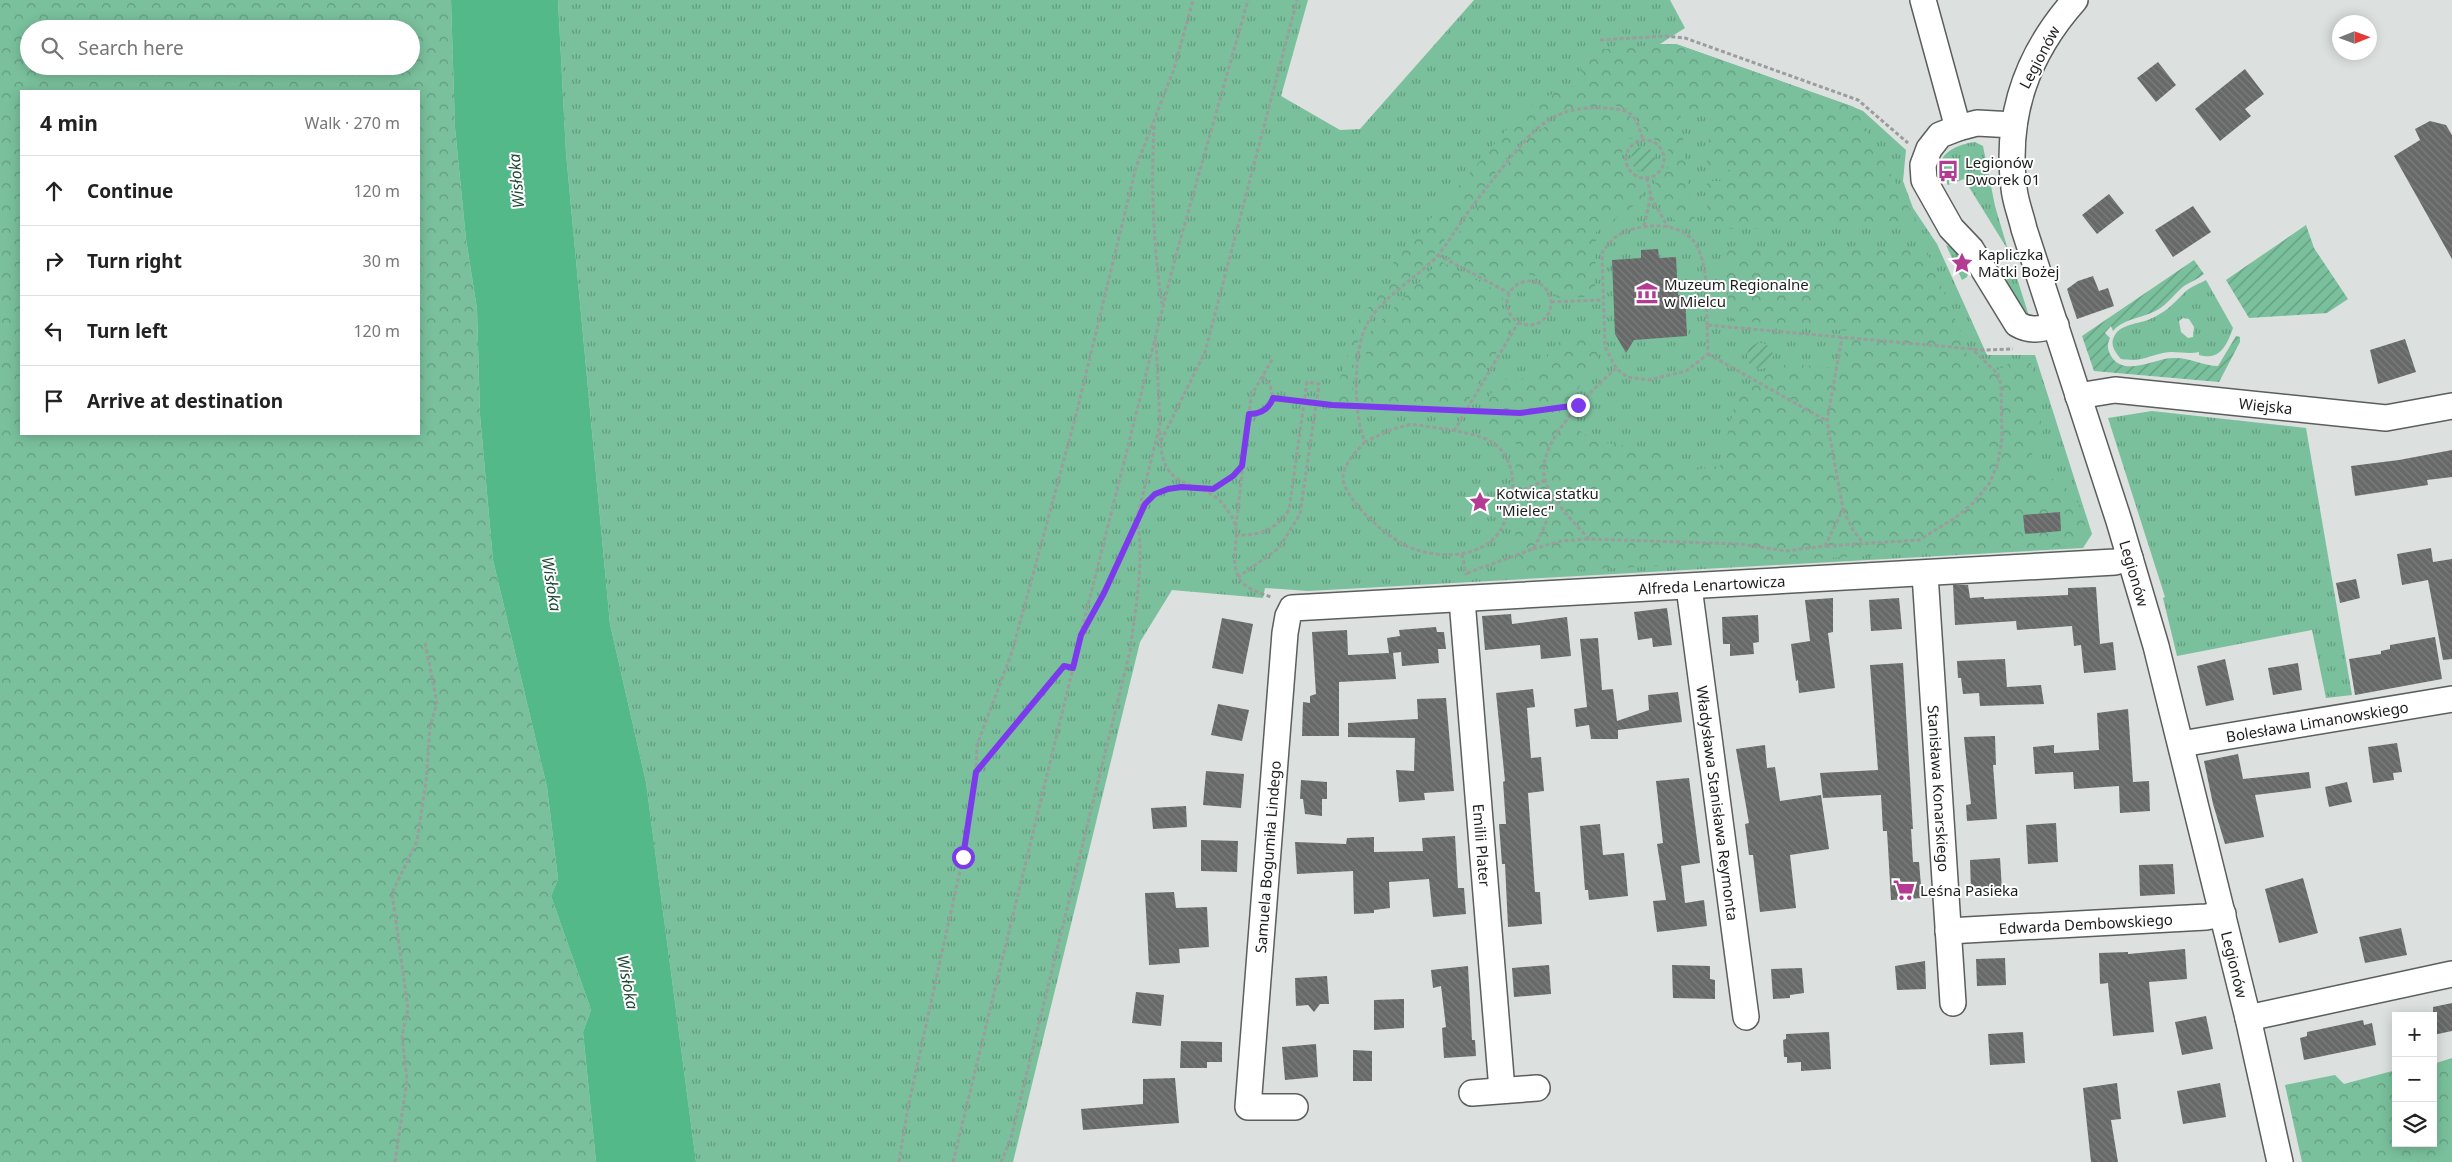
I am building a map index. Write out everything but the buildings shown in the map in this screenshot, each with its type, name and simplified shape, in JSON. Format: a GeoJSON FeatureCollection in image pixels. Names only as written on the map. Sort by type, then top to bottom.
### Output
{"type":"FeatureCollection","features":[{"type":"Feature","properties":{"kind":"street"},"geometry":{"type":"LineString","coordinates":[[1923,0],[1958,128]]}},
{"type":"Feature","properties":{"kind":"street","name":"Legionów"},"geometry":{"type":"LineString","coordinates":[[2075,0],[2042,45],[2023,82],[2014,125],[2014,189],[2130,558],[2182,744],[2248,1018],[2280,1162]]}},
{"type":"Feature","properties":{"kind":"street"},"geometry":{"type":"LineString","coordinates":[[2014,125],[1978,123],[1940,135],[1929,149],[1923,166],[1924,180],[1951,228],[1971,249],[2017,324],[2027,330],[2056,325]]}},
{"type":"Feature","properties":{"kind":"street","name":"Wiejska"},"geometry":{"type":"LineString","coordinates":[[2078,396],[2115,390],[2386,418],[2452,406]]}},
{"type":"Feature","properties":{"kind":"street","name":"Alfreda Lenartowicza"},"geometry":{"type":"LineString","coordinates":[[1292,608],[1464,591],[1690,587],[2115,562],[2130,558]]}},
{"type":"Feature","properties":{"kind":"street","name":"Stanisława Konarskiego"},"geometry":{"type":"LineString","coordinates":[[1924,574],[1953,1003]]}},
{"type":"Feature","properties":{"kind":"street","name":"Władysława Stanisława Reymonta"},"geometry":{"type":"LineString","coordinates":[[1690,587],[1746,1018]]}},
{"type":"Feature","properties":{"kind":"street","name":"Emilii Plater"},"geometry":{"type":"LineString","coordinates":[[1464,591],[1502,1090]]}},
{"type":"Feature","properties":{"kind":"street","name":"Samuela Bogumiła Lindego"},"geometry":{"type":"LineString","coordinates":[[1292,608],[1288,616],[1285,633],[1248,1107],[1295,1107]]}},
{"type":"Feature","properties":{"kind":"street","name":"Bolesława Limanowskiego"},"geometry":{"type":"LineString","coordinates":[[2182,744],[2452,699]]}},
{"type":"Feature","properties":{"kind":"street","name":"Edwarda Dembowskiego"},"geometry":{"type":"LineString","coordinates":[[1948,931],[2206,918],[2223,914]]}},
{"type":"Feature","properties":{"kind":"street"},"geometry":{"type":"LineString","coordinates":[[2248,1018],[2452,974]]}},
{"type":"Feature","properties":{"kind":"street"},"geometry":{"type":"LineString","coordinates":[[1472,1092],[1538,1088]]}},
{"type":"Feature","properties":{"kind":"path"},"geometry":{"type":"LineString","coordinates":[[899,1162],[908,1107],[963,857],[976,772],[977,745],[1012,652],[1076,415],[1136,167],[1174,69],[1193,0]]}},
{"type":"Feature","properties":{"kind":"path"},"geometry":{"type":"LineString","coordinates":[[953,1162],[1156,333],[1248,0]]}},
{"type":"Feature","properties":{"kind":"path"},"geometry":{"type":"LineString","coordinates":[[1161,441],[1205,352],[1297,0]]}},
{"type":"Feature","properties":{"kind":"path"},"geometry":{"type":"LineString","coordinates":[[1600,40],[1665,36],[1685,38],[1858,100],[1908,143]]}},
{"type":"Feature","properties":{"kind":"path"},"geometry":{"type":"LineString","coordinates":[[1366,442],[1360,432],[1356,406],[1360,343],[1368,324],[1393,295],[1438,255],[1479,198],[1529,135],[1553,117],[1574,109],[1596,107],[1623,108],[1634,116],[1643,140]]}},
{"type":"Feature","properties":{"kind":"path"},"geometry":{"type":"LineString","coordinates":[[1154,123],[1152,167],[1159,282],[1163,306]]}},
{"type":"Feature","properties":{"kind":"path"},"geometry":{"type":"LineString","coordinates":[[1643,140],[1656,143],[1664,158],[1660,170],[1647,178],[1634,174],[1626,164],[1630,148],[1643,140]]}},
{"type":"Feature","properties":{"kind":"path"},"geometry":{"type":"LineString","coordinates":[[1647,178],[1651,196],[1668,227]]}},
{"type":"Feature","properties":{"kind":"path"},"geometry":{"type":"LineString","coordinates":[[1644,226],[1651,196]]}},
{"type":"Feature","properties":{"kind":"path"},"geometry":{"type":"LineString","coordinates":[[1644,226],[1668,227],[1680,231],[1696,244],[1706,269],[1708,354],[1686,371],[1648,380],[1627,377],[1616,368],[1606,347],[1602,253],[1617,236],[1644,226]]}},
{"type":"Feature","properties":{"kind":"path"},"geometry":{"type":"LineString","coordinates":[[1438,255],[1509,293]]}},
{"type":"Feature","properties":{"kind":"path"},"geometry":{"type":"LineString","coordinates":[[1522,282],[1535,282],[1547,290],[1551,302],[1550,310],[1542,321],[1529,326],[1518,323],[1508,311],[1509,293],[1522,282]]}},
{"type":"Feature","properties":{"kind":"path"},"geometry":{"type":"LineString","coordinates":[[1551,302],[1603,300]]}},
{"type":"Feature","properties":{"kind":"path"},"geometry":{"type":"LineString","coordinates":[[1454,431],[1518,323]]}},
{"type":"Feature","properties":{"kind":"path"},"geometry":{"type":"LineString","coordinates":[[1707,325],[1971,348],[1996,348]]}},
{"type":"Feature","properties":{"kind":"path"},"geometry":{"type":"LineString","coordinates":[[1156,333],[1161,441],[1165,467],[1182,483],[1211,493],[1222,501],[1236,527]]}},
{"type":"Feature","properties":{"kind":"path"},"geometry":{"type":"LineString","coordinates":[[1842,336],[1827,421],[1843,510],[1853,530],[1863,544]]}},
{"type":"Feature","properties":{"kind":"path"},"geometry":{"type":"LineString","coordinates":[[1466,574],[1532,549],[1561,541],[1589,539],[1740,544],[1786,551],[1825,546],[1919,540],[1955,518],[1973,503],[1989,484],[1998,463],[2002,439],[2001,386],[1998,374],[1971,348]]}},
{"type":"Feature","properties":{"kind":"path"},"geometry":{"type":"LineString","coordinates":[[1708,354],[1827,421]]}},
{"type":"Feature","properties":{"kind":"path"},"geometry":{"type":"LineString","coordinates":[[1264,595],[1243,584],[1238,577],[1234,552],[1251,396],[1273,358]]}},
{"type":"Feature","properties":{"kind":"path"},"geometry":{"type":"LineString","coordinates":[[1589,539],[1551,494],[1545,480],[1543,468],[1545,455],[1578,405],[1616,368]]}},
{"type":"Feature","properties":{"kind":"path"},"geometry":{"type":"LineString","coordinates":[[1249,414],[1260,413],[1268,408],[1273,398],[1270,385],[1262,376]]}},
{"type":"Feature","properties":{"kind":"path"},"geometry":{"type":"LineString","coordinates":[[1236,535],[1254,536],[1267,531],[1280,522],[1289,510],[1307,382],[1319,384],[1300,514],[1279,548],[1238,577]]}},
{"type":"Feature","properties":{"kind":"path"},"geometry":{"type":"LineString","coordinates":[[1273,398],[1356,406],[1465,412],[1520,413],[1578,405]]}},
{"type":"Feature","properties":{"kind":"path"},"geometry":{"type":"LineString","coordinates":[[1001,1162],[1011,1138],[1130,652],[1136,607],[1140,549],[1137,519],[1160,424]]}},
{"type":"Feature","properties":{"kind":"path"},"geometry":{"type":"LineString","coordinates":[[1409,425],[1454,431],[1487,440],[1496,445],[1510,464],[1513,482],[1508,513],[1500,531],[1481,549],[1462,554],[1417,550],[1402,544],[1360,508],[1350,496],[1343,478],[1345,468],[1352,455],[1366,442],[1391,430],[1409,425]]}},
{"type":"Feature","properties":{"kind":"path"},"geometry":{"type":"LineString","coordinates":[[1081,635],[1104,593],[1145,504],[1155,494],[1181,487],[1213,489],[1227,481],[1242,466]]}},
{"type":"Feature","properties":{"kind":"path"},"geometry":{"type":"LineString","coordinates":[[1512,495],[1545,480]]}},
{"type":"Feature","properties":{"kind":"path"},"geometry":{"type":"LineString","coordinates":[[1532,549],[1546,525],[1552,504],[1551,494]]}},
{"type":"Feature","properties":{"kind":"path"},"geometry":{"type":"LineString","coordinates":[[1825,546],[1843,510]]}},
{"type":"Feature","properties":{"kind":"path"},"geometry":{"type":"LineString","coordinates":[[1462,554],[1466,574],[1464,591]]}},
{"type":"Feature","properties":{"kind":"path"},"geometry":{"type":"LineString","coordinates":[[396,1162],[407,1080],[402,1036],[408,1009],[392,893],[417,841],[426,782],[430,727],[437,703],[425,642]]}},
{"type":"Feature","properties":{"kind":"path"},"geometry":{"type":"LineString","coordinates":[[976,772],[1064,666],[1073,668]]}},
{"type":"Feature","properties":{"kind":"green space"},"geometry":{"type":"Polygon","coordinates":[[[0,0],[451,0],[455,128],[466,239],[477,309],[480,415],[493,560],[547,787],[558,879],[551,896],[591,1010],[583,1032],[596,1162],[0,1162],[0,0]]]}},
{"type":"Feature","properties":{"kind":"green space"},"geometry":{"type":"Polygon","coordinates":[[[558,0],[1308,0],[1281,96],[1340,130],[1360,129],[1474,0],[1670,0],[1685,28],[1660,44],[1676,44],[1863,111],[1906,150],[1903,181],[1913,208],[1937,244],[1987,355],[2035,355],[2092,534],[2083,548],[1308,591],[1265,588],[1263,598],[1172,590],[1140,642],[1013,1162],[696,1162],[646,782],[610,624],[566,153],[558,0]]]}},
{"type":"Feature","properties":{"kind":"green space"},"geometry":{"type":"Polygon","coordinates":[[[1676,44],[1854,107],[1919,226],[1715,229],[1707,217],[1707,181],[1730,181],[1731,170],[1706,170],[1711,111],[1680,110],[1691,212],[1698,223],[1687,226],[1670,218],[1655,180],[1669,167],[1668,146],[1648,136],[1634,110],[1608,104],[1545,114],[1513,149],[1434,254],[1374,311],[1354,349],[1352,406],[1333,400],[1360,317],[1395,278],[1393,263],[1520,114],[1545,97],[1585,81],[1578,59],[1592,50],[1676,44]]]}},
{"type":"Feature","properties":{"kind":"green space"},"geometry":{"type":"Polygon","coordinates":[[[1576,112],[1622,112],[1636,120],[1638,138],[1626,139],[1619,162],[1629,178],[1643,186],[1642,200],[1596,232],[1595,297],[1557,298],[1544,278],[1528,274],[1506,289],[1443,254],[1529,135],[1576,112]]]}},
{"type":"Feature","properties":{"kind":"green space"},"geometry":{"type":"Polygon","coordinates":[[[1975,142],[1983,146],[1995,206],[2008,250],[1964,179],[1948,185],[1942,176],[1941,161],[1945,155],[1958,146],[1975,142]]]}},
{"type":"Feature","properties":{"kind":"green space"},"geometry":{"type":"Polygon","coordinates":[[[1643,147],[1648,148],[1654,154],[1654,164],[1648,170],[1643,171],[1638,170],[1632,164],[1631,159],[1632,154],[1638,148],[1643,147]]]}},
{"type":"Feature","properties":{"kind":"green space"},"geometry":{"type":"Polygon","coordinates":[[[2306,225],[2314,248],[2348,299],[2327,313],[2249,318],[2226,280],[2306,225]]]}},
{"type":"Feature","properties":{"kind":"green space"},"geometry":{"type":"Polygon","coordinates":[[[1946,245],[1958,250],[1970,267],[1967,277],[1962,280],[1946,245]]]}},
{"type":"Feature","properties":{"kind":"green space"},"geometry":{"type":"Polygon","coordinates":[[[1926,249],[1964,341],[1967,355],[1989,374],[2012,362],[2031,363],[2043,433],[2028,462],[2076,495],[2088,534],[2076,546],[1515,573],[1516,444],[1475,425],[1498,380],[1526,378],[1565,335],[1595,340],[1599,362],[1558,414],[1593,441],[1666,452],[1686,471],[1720,466],[1738,391],[1786,364],[1842,368],[1849,331],[1730,320],[1724,250],[1926,249]]]}},
{"type":"Feature","properties":{"kind":"green space"},"geometry":{"type":"Polygon","coordinates":[[[2194,260],[2204,274],[2184,286],[2165,305],[2156,311],[2126,322],[2113,331],[2111,326],[2105,333],[2110,338],[2108,349],[2117,363],[2124,366],[2142,365],[2168,358],[2176,358],[2218,366],[2236,336],[2240,337],[2240,342],[2219,382],[2094,371],[2082,336],[2194,260]]]}},
{"type":"Feature","properties":{"kind":"green space"},"geometry":{"type":"Polygon","coordinates":[[[1440,261],[1503,294],[1502,307],[1513,325],[1463,409],[1361,402],[1368,334],[1440,261]]]}},
{"type":"Feature","properties":{"kind":"green space"},"geometry":{"type":"Polygon","coordinates":[[[2015,272],[2029,316],[2021,313],[2006,282],[2008,277],[2015,272]]]}},
{"type":"Feature","properties":{"kind":"green space"},"geometry":{"type":"Polygon","coordinates":[[[2206,280],[2233,328],[2222,350],[2212,356],[2199,355],[2199,352],[2172,352],[2139,359],[2121,359],[2113,345],[2113,338],[2118,331],[2126,326],[2146,321],[2160,314],[2188,289],[2206,280]],[[2183,318],[2179,321],[2181,332],[2188,338],[2193,337],[2194,327],[2189,319],[2183,318]]]}},
{"type":"Feature","properties":{"kind":"green space"},"geometry":{"type":"Polygon","coordinates":[[[1760,343],[1770,346],[1773,356],[1770,366],[1760,369],[1750,366],[1747,356],[1750,346],[1760,343]]]}},
{"type":"Feature","properties":{"kind":"green space"},"geometry":{"type":"Polygon","coordinates":[[[2152,411],[2306,428],[2352,695],[2326,698],[2312,630],[2177,656],[2163,598],[2165,597],[2108,418],[2152,411]]]}},
{"type":"Feature","properties":{"kind":"green space"},"geometry":{"type":"Polygon","coordinates":[[[2452,1058],[2452,1162],[2302,1162],[2285,1085],[2335,1075],[2344,1084],[2392,1071],[2392,1147],[2437,1147],[2437,1063],[2452,1058]]]}},
{"type":"Feature","properties":{"kind":"water","name":"Wisłoka"},"geometry":{"type":"Polygon","coordinates":[[[451,0],[558,0],[566,153],[610,624],[646,782],[696,1162],[596,1162],[583,1032],[591,1010],[551,896],[558,879],[547,787],[493,560],[480,415],[477,309],[466,239],[455,128],[451,0]]]}},
{"type":"Feature","properties":{"kind":"place","name":"Legionów Dworek 01"},"geometry":{"type":"Point","coordinates":[1948,171]}},
{"type":"Feature","properties":{"kind":"place","name":"Kapliczka Matki Bożej"},"geometry":{"type":"Point","coordinates":[1962,263]}},
{"type":"Feature","properties":{"kind":"place","name":"Muzeum Regionalne w Mielcu"},"geometry":{"type":"Point","coordinates":[1647,293]}},
{"type":"Feature","properties":{"kind":"place","name":"Kotwica statku \"Mielec\""},"geometry":{"type":"Point","coordinates":[1480,502]}},
{"type":"Feature","properties":{"kind":"place","name":"Leśna Pasieka"},"geometry":{"type":"Point","coordinates":[1904,890]}},
{"type":"Feature","properties":{"kind":"route"},"geometry":{"type":"LineString","coordinates":[[963,857],[976,772],[1064,666],[1073,668],[1081,635],[1104,593],[1145,504],[1155,494],[1168,489],[1181,487],[1213,489],[1233,476],[1242,466],[1249,414],[1260,413],[1268,408],[1273,398],[1332,405],[1465,412],[1520,413],[1578,405]]}}]}
